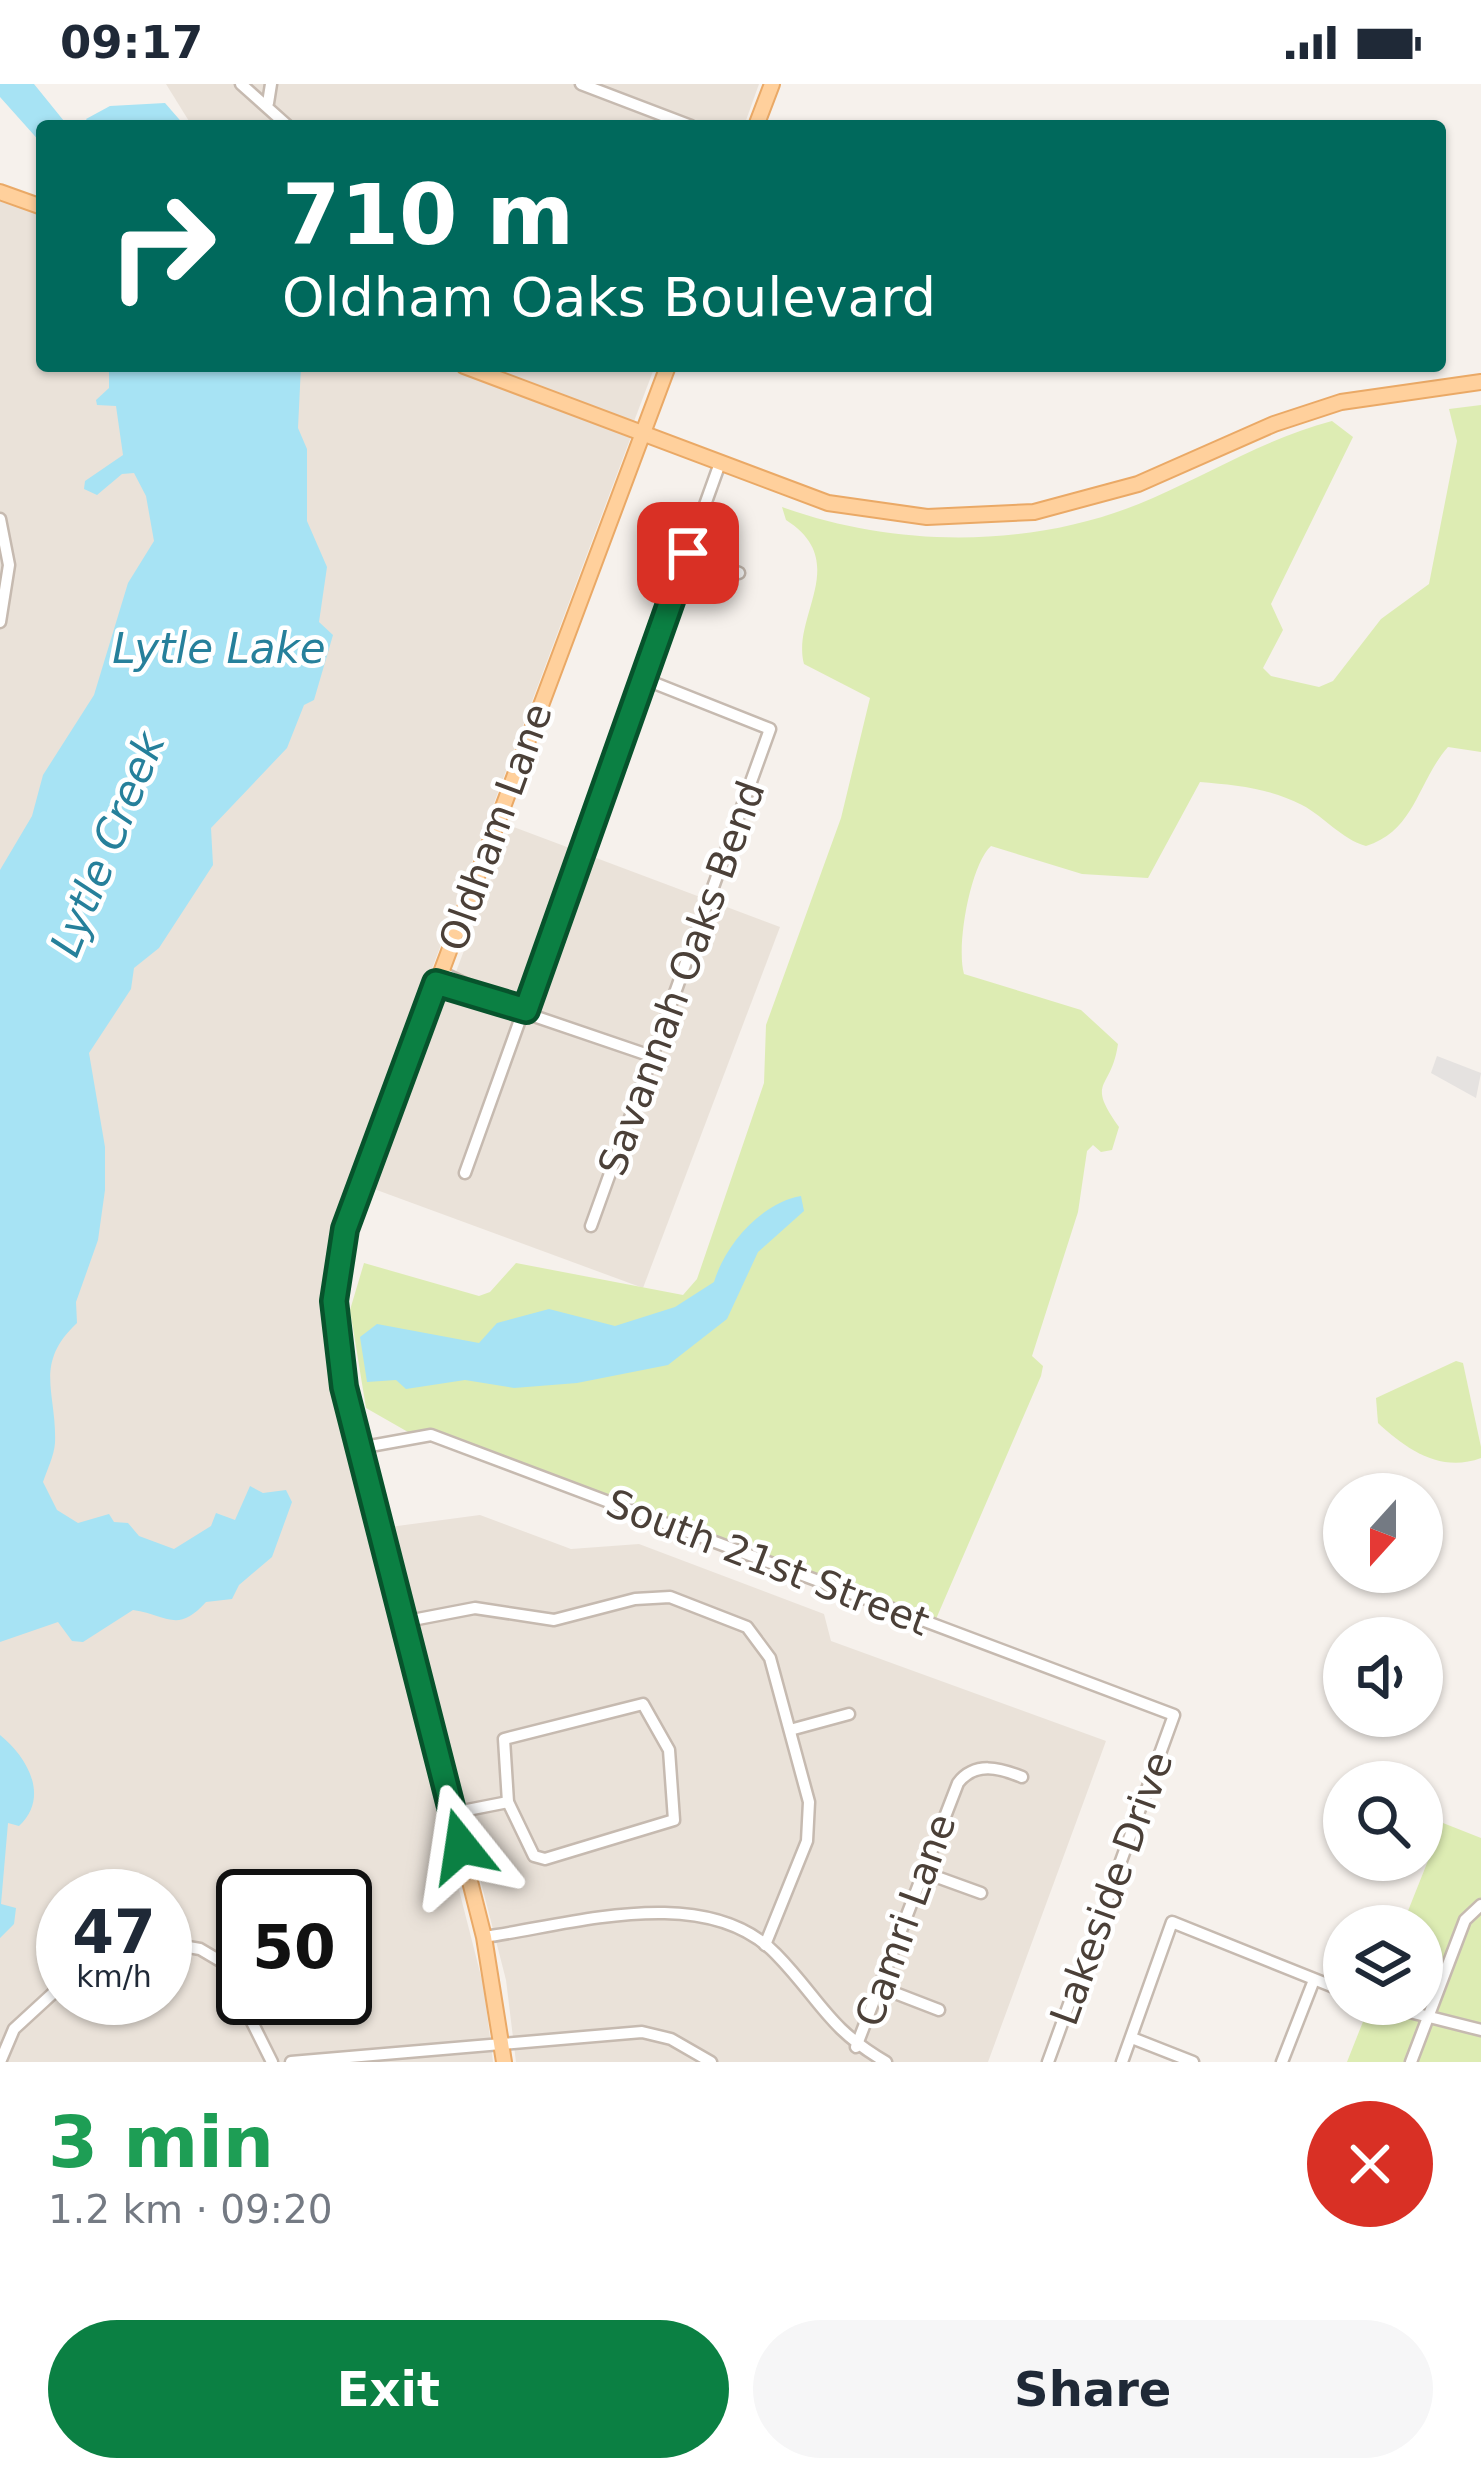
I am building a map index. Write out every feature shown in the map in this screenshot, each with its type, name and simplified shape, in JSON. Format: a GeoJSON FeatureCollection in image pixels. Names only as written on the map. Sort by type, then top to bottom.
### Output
{"type":"FeatureCollection","features":[{"type":"Feature","properties":{"kind":"main road"},"geometry":{"type":"LineString","coordinates":[[758,120],[772,84]]}},
{"type":"Feature","properties":{"kind":"main road"},"geometry":{"type":"LineString","coordinates":[[0,192],[36,205]]}},
{"type":"Feature","properties":{"kind":"main road"},"geometry":{"type":"LineString","coordinates":[[480,372],[828,502],[927,518],[1034,512],[1138,484],[1274,424],[1341,402],[1481,382]]}},
{"type":"Feature","properties":{"kind":"main road","name":"Oldham Lane"},"geometry":{"type":"LineString","coordinates":[[504,2062],[484,1937],[339,1362],[336,1267],[666,372]]}},
{"type":"Feature","properties":{"kind":"street"},"geometry":{"type":"LineString","coordinates":[[241,84],[283,120]]}},
{"type":"Feature","properties":{"kind":"street"},"geometry":{"type":"LineString","coordinates":[[268,103],[271,84]]}},
{"type":"Feature","properties":{"kind":"street"},"geometry":{"type":"LineString","coordinates":[[581,84],[676,120]]}},
{"type":"Feature","properties":{"kind":"street"},"geometry":{"type":"LineString","coordinates":[[465,1174],[720,463]]}},
{"type":"Feature","properties":{"kind":"street"},"geometry":{"type":"LineString","coordinates":[[0,522],[9,565],[0,622]]}},
{"type":"Feature","properties":{"kind":"street"},"geometry":{"type":"LineString","coordinates":[[688,553],[739,573]]}},
{"type":"Feature","properties":{"kind":"street","name":"Savannah Oaks Bend"},"geometry":{"type":"LineString","coordinates":[[591,1226],[770,729],[644,679]]}},
{"type":"Feature","properties":{"kind":"street"},"geometry":{"type":"LineString","coordinates":[[439,978],[654,1057]]}},
{"type":"Feature","properties":{"kind":"street","name":"South 21st Street"},"geometry":{"type":"LineString","coordinates":[[359,1448],[431,1435],[1174,1714]]}},
{"type":"Feature","properties":{"kind":"street"},"geometry":{"type":"LineString","coordinates":[[401,1622],[475,1608],[554,1620],[635,1599],[684,1600],[733,1619],[758,1638],[770,1658],[809,1802],[807,1841],[765,1945]]}},
{"type":"Feature","properties":{"kind":"street"},"geometry":{"type":"LineString","coordinates":[[616,1707],[648,1707],[673,1767],[676,1815],[668,1826],[541,1858],[530,1852],[508,1802],[504,1744],[510,1735],[616,1707]]}},
{"type":"Feature","properties":{"kind":"street"},"geometry":{"type":"LineString","coordinates":[[790,1730],[848,1714]]}},
{"type":"Feature","properties":{"kind":"street","name":"Lakeside Drive"},"geometry":{"type":"LineString","coordinates":[[1048,2062],[1174,1714]]}},
{"type":"Feature","properties":{"kind":"street","name":"Camri Lane"},"geometry":{"type":"LineString","coordinates":[[856,2047],[952,1792],[974,1770],[1003,1769],[1022,1777]]}},
{"type":"Feature","properties":{"kind":"street"},"geometry":{"type":"LineString","coordinates":[[452,1813],[508,1802]]}},
{"type":"Feature","properties":{"kind":"street"},"geometry":{"type":"LineString","coordinates":[[923,1872],[981,1893]]}},
{"type":"Feature","properties":{"kind":"street"},"geometry":{"type":"LineString","coordinates":[[1443,1980],[1466,1920],[1481,1905]]}},
{"type":"Feature","properties":{"kind":"street","name":"Camri Lane"},"geometry":{"type":"LineString","coordinates":[[484,1937],[693,1914],[734,1926],[765,1945],[856,2047],[886,2062]]}},
{"type":"Feature","properties":{"kind":"street"},"geometry":{"type":"LineString","coordinates":[[1122,2062],[1172,1922],[1323,1983]]}},
{"type":"Feature","properties":{"kind":"street"},"geometry":{"type":"LineString","coordinates":[[1282,2062],[1314,1980]]}},
{"type":"Feature","properties":{"kind":"street"},"geometry":{"type":"LineString","coordinates":[[882,1988],[939,2010]]}},
{"type":"Feature","properties":{"kind":"street"},"geometry":{"type":"LineString","coordinates":[[0,2062],[14,2029],[36,2009]]}},
{"type":"Feature","properties":{"kind":"street"},"geometry":{"type":"LineString","coordinates":[[1443,2018],[1481,2030]]}},
{"type":"Feature","properties":{"kind":"street"},"geometry":{"type":"LineString","coordinates":[[255,2025],[272,2062]]}},
{"type":"Feature","properties":{"kind":"street"},"geometry":{"type":"LineString","coordinates":[[1411,2062],[1426,2025]]}},
{"type":"Feature","properties":{"kind":"street"},"geometry":{"type":"LineString","coordinates":[[291,2062],[642,2032],[670,2039],[711,2062]]}},
{"type":"Feature","properties":{"kind":"street"},"geometry":{"type":"LineString","coordinates":[[1132,2038],[1193,2062]]}},
{"type":"Feature","properties":{"kind":"shaded area"},"geometry":{"type":"Polygon","coordinates":[[[166,84],[759,84],[746,120],[188,120],[166,84]]]}},
{"type":"Feature","properties":{"kind":"shaded area","name":"Lytle Lake"},"geometry":{"type":"Polygon","coordinates":[[[0,198],[36,210],[36,372],[467,372],[632,434],[338,1220],[323,1286],[331,1388],[484,1988],[493,2062],[0,2062],[0,198]]]}},
{"type":"Feature","properties":{"kind":"shaded area"},"geometry":{"type":"Polygon","coordinates":[[[497,372],[653,372],[633,424],[497,372]]]}},
{"type":"Feature","properties":{"kind":"shaded area"},"geometry":{"type":"Polygon","coordinates":[[[511,826],[780,927],[643,1288],[374,1189],[511,826]]]}},
{"type":"Feature","properties":{"kind":"shaded area"},"geometry":{"type":"Polygon","coordinates":[[[1437,1056],[1481,1073],[1476,1098],[1431,1073],[1437,1056]]]}},
{"type":"Feature","properties":{"kind":"shaded area"},"geometry":{"type":"Polygon","coordinates":[[[480,1515],[571,1549],[639,1544],[824,1614],[831,1641],[1106,1741],[988,2062],[516,2062],[506,1980],[390,1527],[480,1515]]]}},
{"type":"Feature","properties":{"kind":"green space"},"geometry":{"type":"Polygon","coordinates":[[[1481,405],[1481,752],[1448,747],[1396,829],[1366,846],[1290,799],[1252,788],[1200,782],[1148,878],[1082,874],[991,846],[983,856],[963,927],[964,974],[1081,1010],[1118,1044],[1102,1092],[1119,1127],[1112,1150],[1101,1152],[1093,1145],[1087,1151],[1078,1212],[1032,1356],[1043,1366],[1041,1376],[936,1619],[432,1431],[408,1432],[366,1408],[350,1310],[364,1263],[479,1296],[490,1292],[516,1263],[683,1295],[697,1279],[764,1083],[766,1025],[841,818],[870,698],[804,664],[802,646],[817,571],[815,553],[805,536],[786,520],[782,507],[827,521],[920,536],[1016,534],[1063,527],[1153,498],[1264,446],[1332,421],[1353,437],[1271,604],[1283,630],[1263,668],[1271,676],[1319,687],[1333,681],[1381,619],[1429,584],[1457,441],[1449,409],[1481,405]]]}},
{"type":"Feature","properties":{"kind":"green space"},"geometry":{"type":"Polygon","coordinates":[[[1456,1361],[1463,1363],[1481,1458],[1452,1463],[1425,1456],[1389,1433],[1378,1423],[1376,1398],[1456,1361]]]}},
{"type":"Feature","properties":{"kind":"green space"},"geometry":{"type":"Polygon","coordinates":[[[1443,1823],[1481,1838],[1481,2062],[1347,2062],[1362,2025],[1443,2025],[1443,1905],[1410,1905],[1420,1881],[1443,1881],[1443,1823]]]}},
{"type":"Feature","properties":{"kind":"water"},"geometry":{"type":"Polygon","coordinates":[[[0,84],[34,84],[63,120],[36,120],[36,137],[0,97],[0,84]]]}},
{"type":"Feature","properties":{"kind":"water"},"geometry":{"type":"Polygon","coordinates":[[[165,103],[180,120],[86,119],[110,106],[165,103]]]}},
{"type":"Feature","properties":{"kind":"water","name":"Lytle Lake"},"geometry":{"type":"Polygon","coordinates":[[[109,372],[301,372],[298,428],[307,449],[307,521],[327,567],[319,622],[333,635],[314,700],[304,705],[287,748],[211,828],[213,865],[159,948],[134,968],[131,989],[89,1053],[105,1147],[105,1190],[98,1240],[76,1302],[77,1323],[55,1352],[51,1366],[55,1443],[43,1482],[57,1510],[78,1523],[109,1514],[114,1522],[128,1523],[139,1536],[174,1549],[211,1526],[216,1513],[235,1520],[250,1486],[263,1493],[286,1490],[292,1502],[272,1557],[239,1585],[232,1599],[206,1602],[179,1620],[133,1610],[83,1642],[72,1641],[58,1622],[0,1642],[0,870],[32,816],[43,775],[94,695],[128,583],[154,541],[146,496],[134,473],[122,474],[97,495],[84,489],[85,481],[123,455],[116,406],[97,405],[96,400],[109,388],[109,372]]]}},
{"type":"Feature","properties":{"kind":"water"},"geometry":{"type":"Polygon","coordinates":[[[801,1196],[804,1211],[758,1252],[727,1319],[668,1365],[577,1383],[514,1388],[465,1380],[406,1389],[396,1380],[367,1382],[360,1337],[377,1324],[479,1343],[497,1323],[549,1309],[615,1326],[675,1307],[714,1282],[736,1240],[759,1217],[801,1196]]]}},
{"type":"Feature","properties":{"kind":"water"},"geometry":{"type":"Polygon","coordinates":[[[0,1735],[26,1765],[34,1790],[28,1814],[19,1826],[8,1823],[1,1904],[16,1908],[14,1924],[0,1938],[0,1735]]]}},
{"type":"Feature","properties":{"kind":"route"},"geometry":{"type":"LineString","coordinates":[[461,1846],[339,1362],[336,1267],[345,1229],[436,983],[526,1010],[688,553]]}},
{"type":"Feature","properties":{"kind":"water label","name":"Lytle Creek"},"geometry":{"type":"Point","coordinates":[107,844]}}]}
